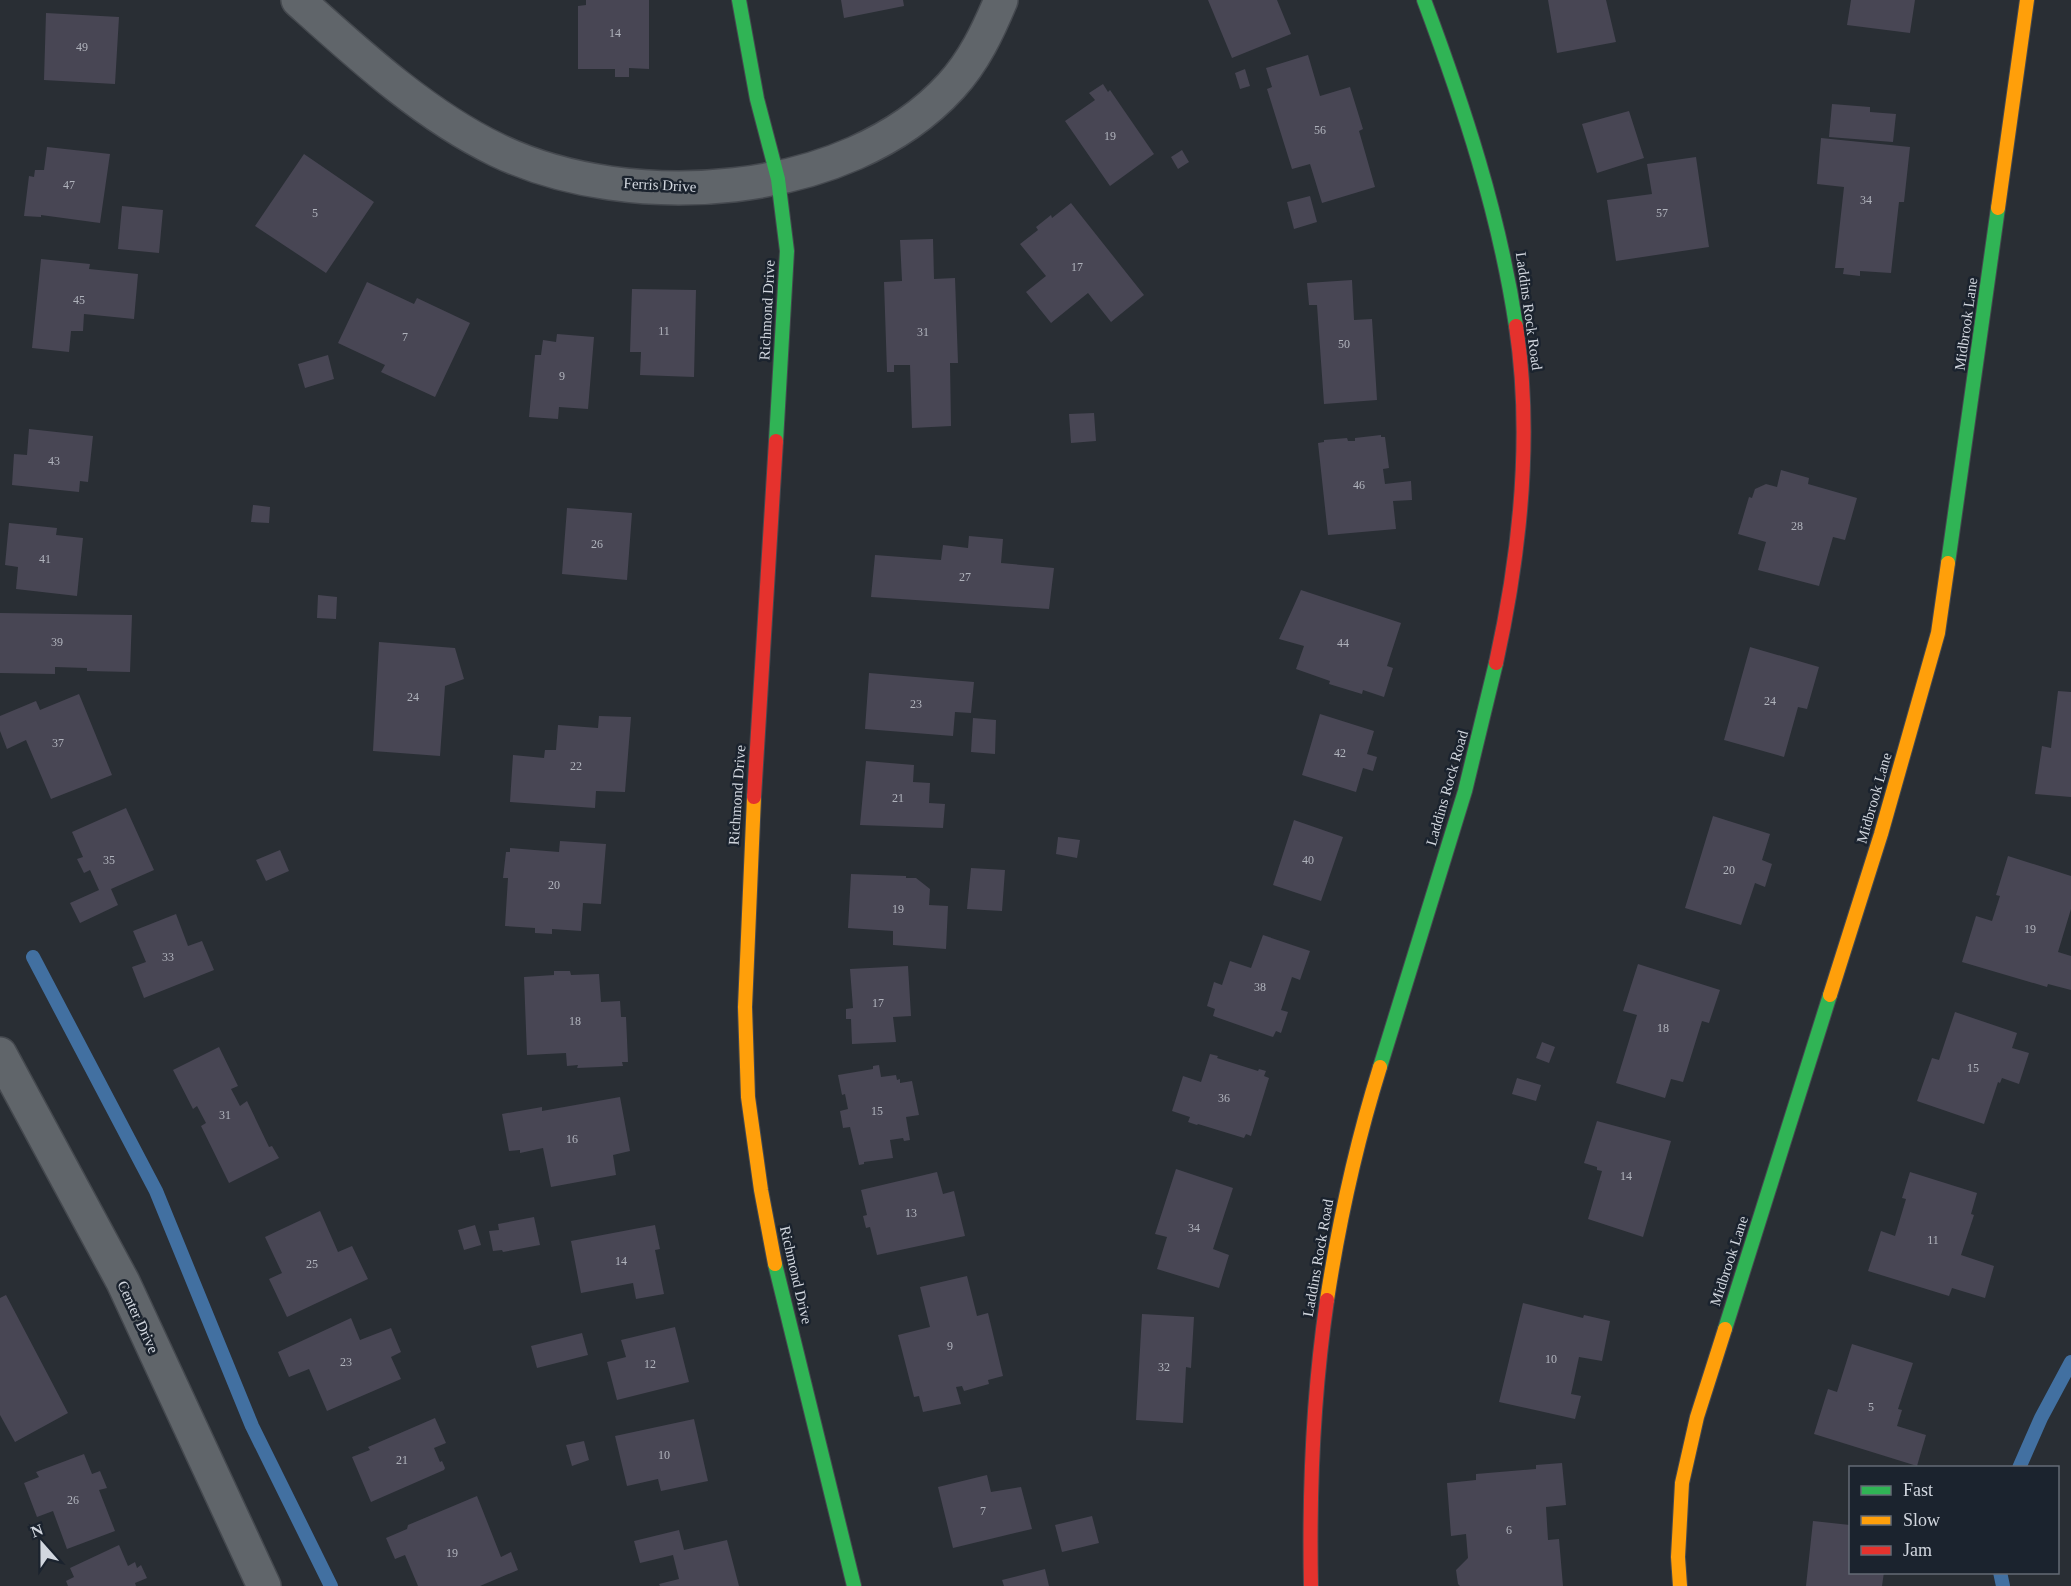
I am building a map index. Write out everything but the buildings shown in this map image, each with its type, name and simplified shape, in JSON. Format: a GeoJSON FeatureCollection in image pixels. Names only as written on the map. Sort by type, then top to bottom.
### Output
{"type":"FeatureCollection","features":[{"type":"Feature","properties":{"kind":"street","name":"Ferris Drive"},"geometry":{"type":"LineString","coordinates":[[298,0],[337,35],[439,117],[471,137],[532,165],[562,175],[656,187],[697,188],[778,179],[823,166],[884,139],[910,123],[951,86],[970,63],[987,34],[1001,0]]}},
{"type":"Feature","properties":{"kind":"street","name":"Richmond Drive"},"geometry":{"type":"LineString","coordinates":[[739,0],[757,99],[778,179],[787,251],[751,838],[745,1007],[748,1097],[760,1190],[776,1269],[854,1586]]}},
{"type":"Feature","properties":{"kind":"street","name":"Laddins Rock Road"},"geometry":{"type":"LineString","coordinates":[[1311,1586],[1310,1485],[1313,1420],[1321,1337],[1335,1250],[1353,1162],[1374,1088],[1475,757],[1512,575],[1523,459],[1519,350],[1504,250],[1483,168],[1424,0]]}},
{"type":"Feature","properties":{"kind":"street","name":"Midbrook Lane"},"geometry":{"type":"LineString","coordinates":[[1680,1586],[1678,1557],[1682,1483],[1697,1417],[1878,845],[1938,633],[2027,0]]}},
{"type":"Feature","properties":{"kind":"street","name":"Center Drive"},"geometry":{"type":"LineString","coordinates":[[0,1054],[123,1282],[264,1586]]}},
{"type":"Feature","properties":{"kind":"waterway"},"geometry":{"type":"LineString","coordinates":[[33,957],[156,1191],[252,1426],[331,1586]]}},
{"type":"Feature","properties":{"kind":"waterway"},"geometry":{"type":"LineString","coordinates":[[2020,1466],[2041,1418],[2071,1362]]}},
{"type":"Feature","properties":{"kind":"waterway"},"geometry":{"type":"LineString","coordinates":[[2000,1574],[2003,1586]]}},
{"type":"Feature","properties":{"kind":"traffic: fast"},"geometry":{"type":"LineString","coordinates":[[739,0],[757,99],[778,179],[787,251],[776,441]]}},
{"type":"Feature","properties":{"kind":"traffic: fast"},"geometry":{"type":"LineString","coordinates":[[1424,0],[1479,161],[1500,242],[1516,326]]}},
{"type":"Feature","properties":{"kind":"traffic: fast"},"geometry":{"type":"LineString","coordinates":[[1948,563],[1998,208]]}},
{"type":"Feature","properties":{"kind":"traffic: fast"},"geometry":{"type":"LineString","coordinates":[[1380,1067],[1465,791],[1496,663]]}},
{"type":"Feature","properties":{"kind":"traffic: fast"},"geometry":{"type":"LineString","coordinates":[[1725,1329],[1830,995]]}},
{"type":"Feature","properties":{"kind":"traffic: fast"},"geometry":{"type":"LineString","coordinates":[[775,1264],[854,1586]]}},
{"type":"Feature","properties":{"kind":"traffic: slow"},"geometry":{"type":"LineString","coordinates":[[1998,208],[2027,0]]}},
{"type":"Feature","properties":{"kind":"traffic: slow"},"geometry":{"type":"LineString","coordinates":[[1830,995],[1881,834],[1938,633],[1948,563]]}},
{"type":"Feature","properties":{"kind":"traffic: slow"},"geometry":{"type":"LineString","coordinates":[[754,797],[745,1007],[748,1097],[761,1190],[775,1264]]}},
{"type":"Feature","properties":{"kind":"traffic: slow"},"geometry":{"type":"LineString","coordinates":[[1327,1300],[1349,1183],[1380,1067]]}},
{"type":"Feature","properties":{"kind":"traffic: slow"},"geometry":{"type":"LineString","coordinates":[[1680,1586],[1678,1557],[1682,1483],[1697,1417],[1725,1329]]}},
{"type":"Feature","properties":{"kind":"traffic: jam"},"geometry":{"type":"LineString","coordinates":[[1496,663],[1512,580],[1521,496],[1523,411],[1516,326]]}},
{"type":"Feature","properties":{"kind":"traffic: jam"},"geometry":{"type":"LineString","coordinates":[[754,797],[776,441]]}},
{"type":"Feature","properties":{"kind":"traffic: jam"},"geometry":{"type":"LineString","coordinates":[[1311,1586],[1313,1443],[1318,1371],[1327,1300]]}}]}
